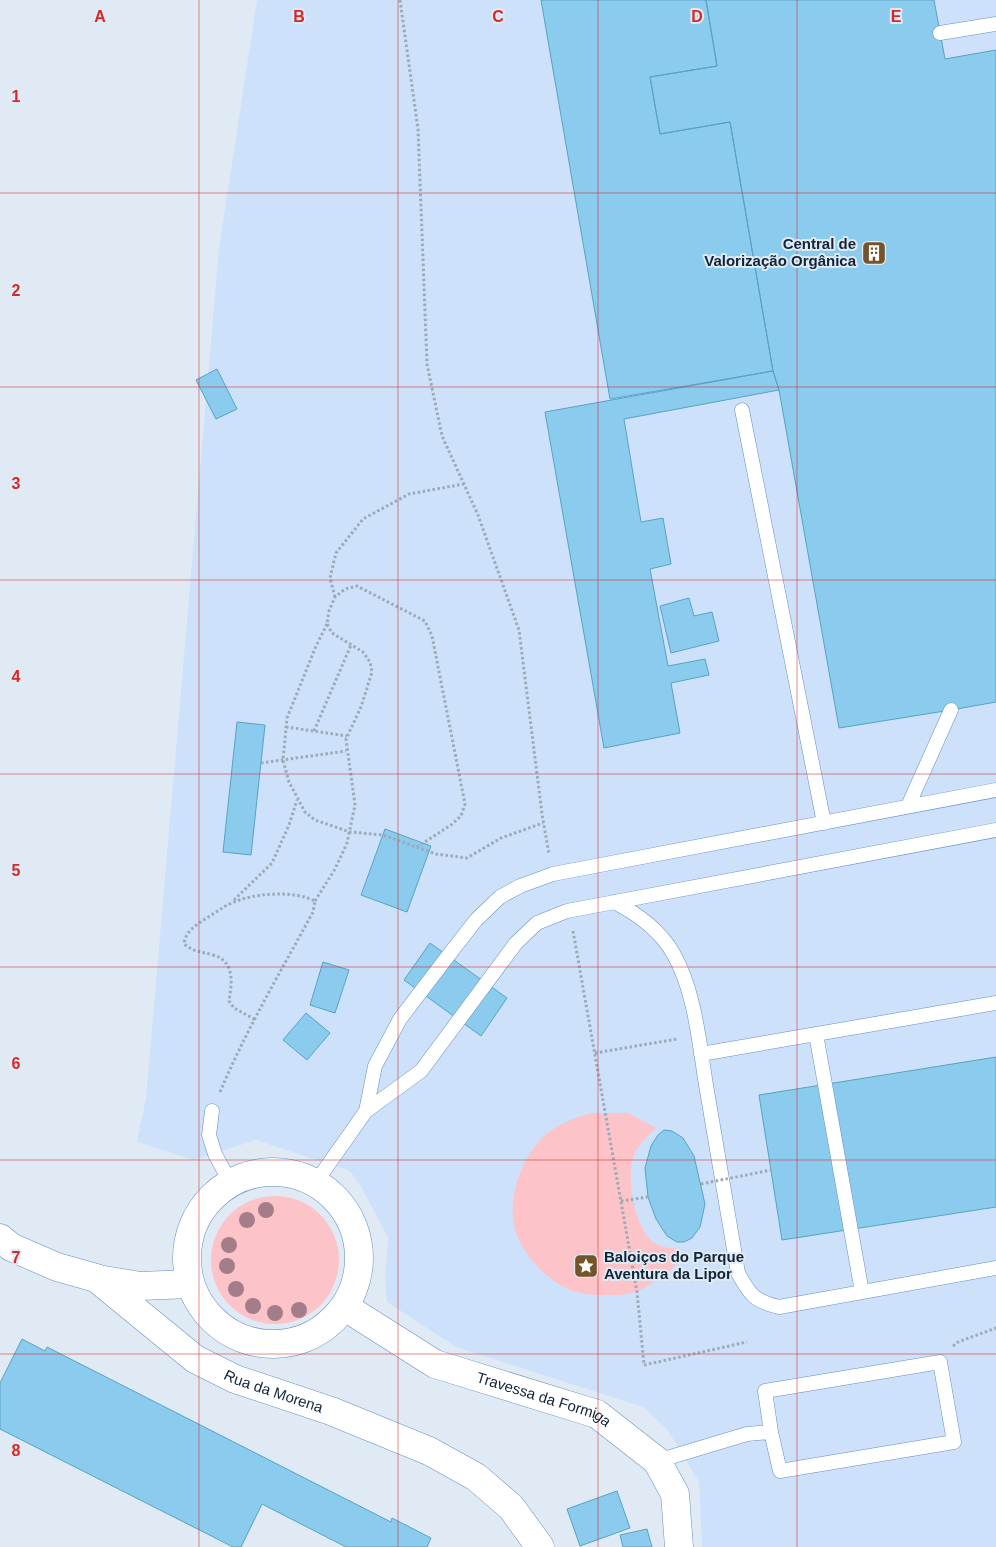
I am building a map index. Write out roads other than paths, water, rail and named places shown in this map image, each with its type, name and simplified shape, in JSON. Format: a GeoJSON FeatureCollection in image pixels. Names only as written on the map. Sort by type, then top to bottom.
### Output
{"type":"FeatureCollection","features":[{"type":"Feature","properties":{"kind":"street"},"geometry":{"type":"LineString","coordinates":[[258,1172],[288,1172],[316,1182],[338,1200],[353,1224],[360,1252],[357,1281],[345,1307],[326,1327],[301,1340],[274,1345],[246,1341],[222,1328],[202,1309],[190,1284],[186,1255],[192,1226],[208,1201],[230,1182],[258,1172]]}},
{"type":"Feature","properties":{"kind":"street","name":"Rua da Morena"},"geometry":{"type":"LineString","coordinates":[[0,1238],[11,1247],[57,1267],[96,1278],[195,1359],[235,1379],[331,1411],[429,1451],[476,1478],[511,1507],[540,1547]]}},
{"type":"Feature","properties":{"kind":"street"},"geometry":{"type":"LineString","coordinates":[[96,1278],[140,1286],[190,1284]]}},
{"type":"Feature","properties":{"kind":"street","name":"Travessa da Formiga"},"geometry":{"type":"LineString","coordinates":[[345,1307],[435,1364],[597,1414],[657,1461],[675,1494],[679,1547]]}},
{"type":"Feature","properties":{"kind":"lane"},"geometry":{"type":"LineString","coordinates":[[940,33],[996,24]]}},
{"type":"Feature","properties":{"kind":"lane"},"geometry":{"type":"LineString","coordinates":[[742,410],[824,823]]}},
{"type":"Feature","properties":{"kind":"lane"},"geometry":{"type":"LineString","coordinates":[[908,806],[951,710]]}},
{"type":"Feature","properties":{"kind":"lane"},"geometry":{"type":"LineString","coordinates":[[366,1111],[375,1066],[400,1019],[476,920],[500,897],[520,886],[553,874],[996,790]]}},
{"type":"Feature","properties":{"kind":"lane"},"geometry":{"type":"LineString","coordinates":[[316,1182],[366,1111],[421,1071],[516,943],[537,923],[567,911],[996,830]]}},
{"type":"Feature","properties":{"kind":"lane"},"geometry":{"type":"LineString","coordinates":[[614,902],[636,913],[652,926],[673,952],[688,985],[738,1272],[748,1291],[762,1303],[779,1307],[996,1268]]}},
{"type":"Feature","properties":{"kind":"lane"},"geometry":{"type":"LineString","coordinates":[[701,1054],[996,1002]]}},
{"type":"Feature","properties":{"kind":"lane"},"geometry":{"type":"LineString","coordinates":[[816,1034],[862,1292]]}},
{"type":"Feature","properties":{"kind":"lane"},"geometry":{"type":"LineString","coordinates":[[212,1111],[209,1136],[215,1154],[230,1182]]}},
{"type":"Feature","properties":{"kind":"lane"},"geometry":{"type":"LineString","coordinates":[[940,1362],[954,1442],[780,1471],[771,1432],[765,1391],[940,1362]]}},
{"type":"Feature","properties":{"kind":"lane"},"geometry":{"type":"LineString","coordinates":[[657,1461],[747,1434],[771,1432]]}},
{"type":"Feature","properties":{"kind":"place","name":"Central de Valorização Orgânica"},"geometry":{"type":"Point","coordinates":[874,253]}},
{"type":"Feature","properties":{"kind":"place","name":"Baloiços do Parque Aventura da Lipor"},"geometry":{"type":"Point","coordinates":[586,1266]}}]}
